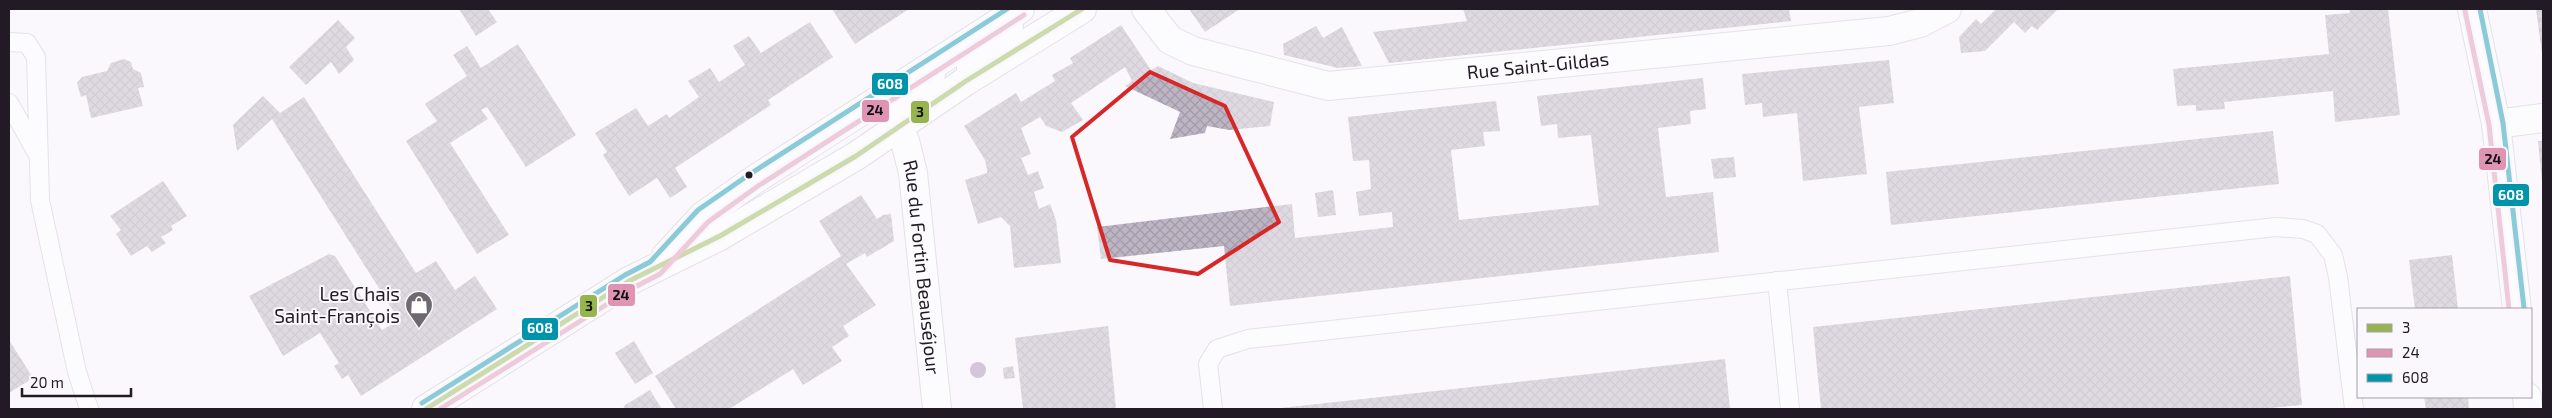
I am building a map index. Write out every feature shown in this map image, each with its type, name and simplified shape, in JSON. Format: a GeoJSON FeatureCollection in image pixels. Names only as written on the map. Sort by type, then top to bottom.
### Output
{"type":"FeatureCollection","features":[{"type":"Feature","properties":{"kind":"main road"},"geometry":{"type":"LineString","coordinates":[[426,409],[629,281],[737,226],[856,156],[966,81],[1082,9]]}},
{"type":"Feature","properties":{"kind":"main road","name":"Rue Saint-Gildas"},"geometry":{"type":"LineString","coordinates":[[1146,9],[1170,40],[1193,51],[1328,86],[1889,31],[1920,24],[1947,9]]}},
{"type":"Feature","properties":{"kind":"main road"},"geometry":{"type":"LineString","coordinates":[[2472,9],[2496,124],[2517,308]]}},
{"type":"Feature","properties":{"kind":"main road"},"geometry":{"type":"LineString","coordinates":[[655,268],[703,216],[829,130],[1013,11]]}},
{"type":"Feature","properties":{"kind":"main road"},"geometry":{"type":"LineString","coordinates":[[2496,124],[2543,118]]}},
{"type":"Feature","properties":{"kind":"main road","name":"Rue du Fortin Beauséjour"},"geometry":{"type":"LineString","coordinates":[[898,126],[905,141],[913,173],[937,409]]}},
{"type":"Feature","properties":{"kind":"lane"},"geometry":{"type":"LineString","coordinates":[[966,81],[966,62],[1011,33],[1014,27],[1013,11]]}},
{"type":"Feature","properties":{"kind":"lane"},"geometry":{"type":"LineString","coordinates":[[9,42],[27,43],[36,57],[40,200],[77,372],[88,409]]}},
{"type":"Feature","properties":{"kind":"lane"},"geometry":{"type":"LineString","coordinates":[[898,126],[892,112],[934,83],[939,60]]}},
{"type":"Feature","properties":{"kind":"lane"},"geometry":{"type":"LineString","coordinates":[[9,103],[39,156]]}},
{"type":"Feature","properties":{"kind":"lane"},"geometry":{"type":"LineString","coordinates":[[1213,409],[1208,364],[1217,350],[1248,339],[2276,227],[2303,229],[2317,234],[2333,255],[2338,277],[2354,409]]}},
{"type":"Feature","properties":{"kind":"lane"},"geometry":{"type":"LineString","coordinates":[[1777,281],[1790,409]]}},
{"type":"Feature","properties":{"kind":"highlighted area"},"geometry":{"type":"Polygon","coordinates":[[[1150,72],[1225,106],[1279,222],[1198,274],[1110,260],[1072,137],[1150,72]]]}},
{"type":"Feature","properties":{"kind":"building"},"geometry":{"type":"Polygon","coordinates":[[[459,9],[488,9],[497,22],[476,36],[459,9]]]}},
{"type":"Feature","properties":{"kind":"building"},"geometry":{"type":"Polygon","coordinates":[[[832,9],[909,9],[855,44],[832,9]]]}},
{"type":"Feature","properties":{"kind":"building"},"geometry":{"type":"Polygon","coordinates":[[[1189,9],[1240,9],[1205,32],[1189,9]]]}},
{"type":"Feature","properties":{"kind":"building"},"geometry":{"type":"Polygon","coordinates":[[[1463,9],[1789,9],[1791,21],[1389,63],[1373,32],[1467,21],[1463,9]]]}},
{"type":"Feature","properties":{"kind":"building"},"geometry":{"type":"Polygon","coordinates":[[[1996,9],[2058,9],[2037,30],[2032,26],[2025,33],[2014,22],[1985,51],[1961,53],[1959,37],[1976,19],[1981,24],[1996,9]]]}},
{"type":"Feature","properties":{"kind":"building"},"geometry":{"type":"Polygon","coordinates":[[[2349,9],[2388,9],[2400,115],[2335,122],[2333,91],[2224,102],[2225,109],[2196,111],[2196,105],[2177,106],[2173,69],[2329,54],[2325,15],[2350,13],[2349,9]]]}},
{"type":"Feature","properties":{"kind":"building"},"geometry":{"type":"Polygon","coordinates":[[[2536,9],[2543,9],[2543,53],[2542,53],[2536,9]]]}},
{"type":"Feature","properties":{"kind":"building"},"geometry":{"type":"Polygon","coordinates":[[[338,20],[355,38],[346,47],[354,60],[339,74],[331,62],[306,85],[289,67],[338,20]]]}},
{"type":"Feature","properties":{"kind":"building"},"geometry":{"type":"Polygon","coordinates":[[[810,22],[833,57],[768,100],[771,105],[675,168],[687,187],[670,198],[657,178],[629,196],[603,155],[607,152],[595,133],[636,108],[648,126],[667,114],[669,118],[699,97],[688,81],[710,68],[719,82],[745,65],[733,46],[749,36],[761,53],[810,22]]]}},
{"type":"Feature","properties":{"kind":"building"},"geometry":{"type":"Polygon","coordinates":[[[1121,25],[1151,70],[1158,66],[1193,83],[1274,102],[1270,126],[1229,130],[1207,126],[1205,133],[1170,139],[1180,112],[1125,86],[1132,81],[1125,67],[1071,103],[1083,120],[1062,132],[1046,126],[1040,117],[1021,128],[1031,154],[1021,158],[1028,175],[1038,171],[1044,188],[1034,192],[1039,209],[1050,204],[1056,220],[1061,263],[1014,268],[1010,226],[1001,217],[978,224],[965,180],[987,173],[987,170],[985,160],[964,126],[1016,93],[1021,102],[1055,81],[1052,75],[1073,63],[1070,58],[1121,25]]]}},
{"type":"Feature","properties":{"kind":"building"},"geometry":{"type":"Polygon","coordinates":[[[1316,26],[1323,38],[1342,27],[1362,66],[1338,68],[1284,55],[1283,44],[1316,26]]]}},
{"type":"Feature","properties":{"kind":"building"},"geometry":{"type":"Polygon","coordinates":[[[518,44],[576,135],[526,167],[487,107],[481,110],[488,119],[450,143],[509,235],[477,254],[406,141],[437,121],[425,104],[467,76],[453,55],[467,46],[481,68],[518,44]]]}},
{"type":"Feature","properties":{"kind":"building"},"geometry":{"type":"Polygon","coordinates":[[[124,59],[131,62],[133,69],[141,73],[144,87],[138,88],[143,106],[91,118],[86,95],[81,97],[77,83],[82,77],[107,71],[111,63],[124,59]]]}},
{"type":"Feature","properties":{"kind":"building"},"geometry":{"type":"Polygon","coordinates":[[[1889,60],[1894,103],[1859,107],[1867,174],[1803,181],[1797,113],[1763,117],[1762,103],[1745,105],[1742,74],[1889,60]]]}},
{"type":"Feature","properties":{"kind":"building"},"geometry":{"type":"Polygon","coordinates":[[[1703,78],[1706,109],[1690,111],[1691,124],[1658,128],[1666,197],[1713,192],[1719,252],[1230,306],[1224,246],[1101,259],[1097,227],[1292,204],[1295,238],[1393,227],[1392,212],[1359,216],[1356,192],[1371,189],[1369,160],[1353,161],[1348,117],[1374,114],[1496,101],[1500,131],[1483,132],[1485,146],[1451,150],[1459,220],[1599,205],[1591,135],[1558,138],[1557,124],[1541,126],[1537,96],[1703,78]]]}},
{"type":"Feature","properties":{"kind":"building"},"geometry":{"type":"Polygon","coordinates":[[[263,96],[280,113],[304,97],[416,273],[436,261],[455,290],[475,276],[497,309],[361,396],[348,375],[342,379],[334,366],[339,363],[320,333],[283,356],[249,296],[329,254],[335,256],[382,330],[399,320],[272,119],[237,151],[233,125],[263,96]]]}},
{"type":"Feature","properties":{"kind":"building"},"geometry":{"type":"Polygon","coordinates":[[[2273,131],[2279,184],[1891,225],[1886,172],[2273,131]]]}},
{"type":"Feature","properties":{"kind":"building"},"geometry":{"type":"Polygon","coordinates":[[[2538,141],[2543,141],[2543,182],[2542,182],[2538,141]]]}},
{"type":"Feature","properties":{"kind":"building"},"geometry":{"type":"Polygon","coordinates":[[[1734,157],[1736,177],[1714,179],[1711,159],[1734,157]]]}},
{"type":"Feature","properties":{"kind":"building"},"geometry":{"type":"Polygon","coordinates":[[[163,181],[187,216],[171,226],[173,230],[161,237],[166,243],[152,252],[147,246],[131,256],[116,234],[121,230],[110,216],[163,181]]]}},
{"type":"Feature","properties":{"kind":"building"},"geometry":{"type":"Polygon","coordinates":[[[1333,190],[1336,215],[1318,217],[1315,193],[1333,190]]]}},
{"type":"Feature","properties":{"kind":"building"},"geometry":{"type":"Polygon","coordinates":[[[861,195],[877,219],[883,215],[891,214],[894,241],[867,257],[865,253],[846,264],[876,305],[843,326],[849,336],[832,347],[842,361],[803,385],[793,369],[729,409],[676,409],[655,376],[841,256],[819,221],[861,195]]]}},
{"type":"Feature","properties":{"kind":"building"},"geometry":{"type":"Polygon","coordinates":[[[2452,255],[2458,308],[2415,308],[2409,260],[2452,255]]]}},
{"type":"Feature","properties":{"kind":"building"},"geometry":{"type":"Polygon","coordinates":[[[2290,276],[2302,405],[2260,409],[1821,409],[1813,327],[2290,276]]]}},
{"type":"Feature","properties":{"kind":"building"},"geometry":{"type":"Polygon","coordinates":[[[1108,326],[1116,409],[1023,409],[1015,338],[1108,326]]]}},
{"type":"Feature","properties":{"kind":"building"},"geometry":{"type":"Polygon","coordinates":[[[9,340],[33,378],[9,393],[9,340]]]}},
{"type":"Feature","properties":{"kind":"building"},"geometry":{"type":"Polygon","coordinates":[[[634,341],[653,373],[635,384],[615,353],[634,341]]]}},
{"type":"Feature","properties":{"kind":"building"},"geometry":{"type":"Polygon","coordinates":[[[1725,359],[1730,409],[1281,409],[1281,408],[1725,359]]]}},
{"type":"Feature","properties":{"kind":"building"},"geometry":{"type":"Polygon","coordinates":[[[1013,366],[1015,378],[1004,379],[1003,368],[1013,366]]]}},
{"type":"Feature","properties":{"kind":"building"},"geometry":{"type":"Polygon","coordinates":[[[650,390],[662,409],[623,409],[625,405],[650,390]]]}},
{"type":"Feature","properties":{"kind":"building"},"geometry":{"type":"Polygon","coordinates":[[[2424,398],[2468,398],[2469,409],[2426,409],[2424,398]]]}},
{"type":"Feature","properties":{"kind":"transit line","name":"608"},"geometry":{"type":"LineString","coordinates":[[422,403],[625,275],[650,262],[698,210],[750,174],[1007,9]]}},
{"type":"Feature","properties":{"kind":"transit line","name":"3"},"geometry":{"type":"LineString","coordinates":[[426,409],[629,281],[720,236],[856,156],[966,81],[1082,9]]}},
{"type":"Feature","properties":{"kind":"transit line","name":"608"},"geometry":{"type":"LineString","coordinates":[[2480,9],[2503,123],[2524,308]]}},
{"type":"Feature","properties":{"kind":"transit line","name":"24"},"geometry":{"type":"LineString","coordinates":[[2465,11],[2489,125],[2509,308]]}},
{"type":"Feature","properties":{"kind":"transit line","name":"24"},"geometry":{"type":"LineString","coordinates":[[440,409],[633,288],[660,274],[708,222],[758,186],[1024,15]]}},
{"type":"Feature","properties":{"kind":"place","name":"Les Chais Saint-François"},"geometry":{"type":"Point","coordinates":[419,329]}}]}
